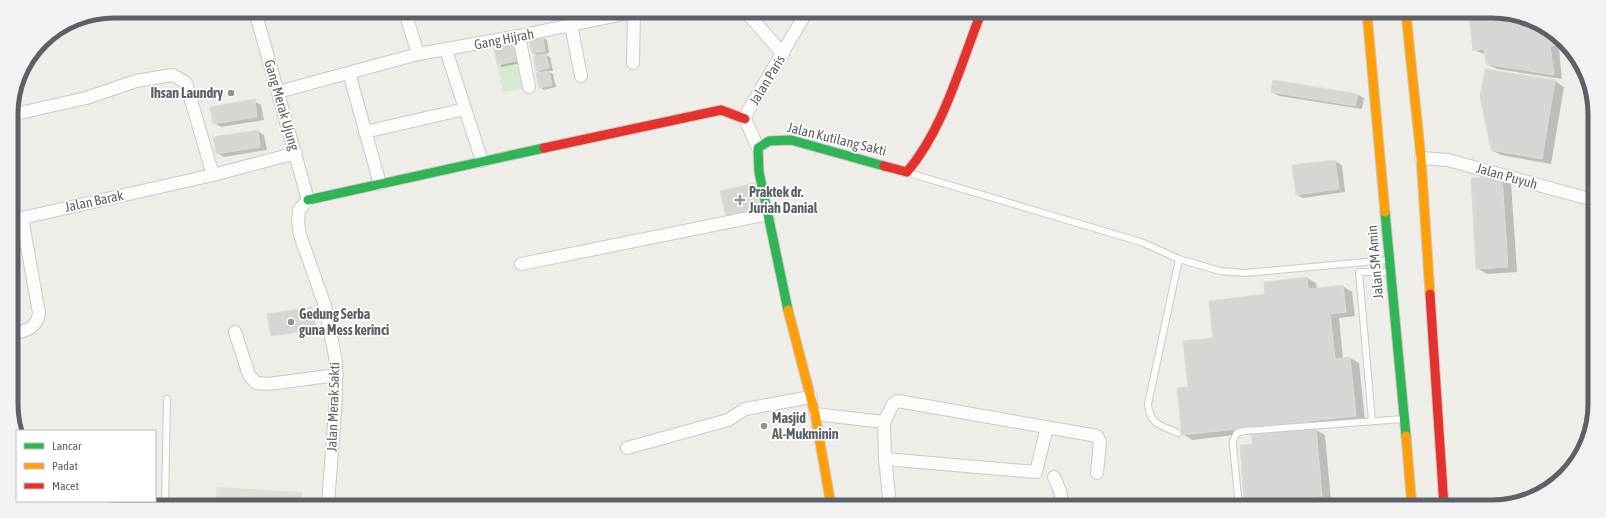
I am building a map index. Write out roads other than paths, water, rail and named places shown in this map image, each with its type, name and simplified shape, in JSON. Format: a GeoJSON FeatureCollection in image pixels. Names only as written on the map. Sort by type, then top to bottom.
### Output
{"type":"FeatureCollection","features":[{"type":"Feature","properties":{"kind":"street","name":"Gang Merak Ujung"},"geometry":{"type":"LineString","coordinates":[[257,18],[308,200]]}},
{"type":"Feature","properties":{"kind":"street"},"geometry":{"type":"LineString","coordinates":[[407,18],[418,54]]}},
{"type":"Feature","properties":{"kind":"street","name":"Gang Hijrah"},"geometry":{"type":"LineString","coordinates":[[278,92],[418,54],[519,36],[604,18]]}},
{"type":"Feature","properties":{"kind":"street"},"geometry":{"type":"LineString","coordinates":[[633,18],[633,63]]}},
{"type":"Feature","properties":{"kind":"street"},"geometry":{"type":"LineString","coordinates":[[751,18],[783,54]]}},
{"type":"Feature","properties":{"kind":"street","name":"Jalan Paris"},"geometry":{"type":"LineString","coordinates":[[758,148],[745,119],[748,111],[803,18]]}},
{"type":"Feature","properties":{"kind":"street"},"geometry":{"type":"LineString","coordinates":[[907,172],[918,159],[940,119],[979,18]]}},
{"type":"Feature","properties":{"kind":"street","name":"Jalan SM Amin"},"geometry":{"type":"LineString","coordinates":[[1367,18],[1411,500]]}},
{"type":"Feature","properties":{"kind":"street"},"geometry":{"type":"LineString","coordinates":[[1406,18],[1421,158],[1444,500]]}},
{"type":"Feature","properties":{"kind":"street"},"geometry":{"type":"LineString","coordinates":[[571,25],[581,76]]}},
{"type":"Feature","properties":{"kind":"street"},"geometry":{"type":"LineString","coordinates":[[519,36],[529,88]]}},
{"type":"Feature","properties":{"kind":"street"},"geometry":{"type":"LineString","coordinates":[[446,50],[482,161]]}},
{"type":"Feature","properties":{"kind":"street"},"geometry":{"type":"LineString","coordinates":[[349,73],[380,184]]}},
{"type":"Feature","properties":{"kind":"street"},"geometry":{"type":"LineString","coordinates":[[18,113],[86,98],[136,81],[166,76],[180,78],[186,83],[213,175]]}},
{"type":"Feature","properties":{"kind":"street"},"geometry":{"type":"LineString","coordinates":[[365,132],[465,108]]}},
{"type":"Feature","properties":{"kind":"street"},"geometry":{"type":"LineString","coordinates":[[308,200],[721,110],[745,119]]}},
{"type":"Feature","properties":{"kind":"street","name":"Jalan Kutilang Sakti"},"geometry":{"type":"LineString","coordinates":[[758,148],[764,142],[774,139],[791,140],[907,172]]}},
{"type":"Feature","properties":{"kind":"street"},"geometry":{"type":"LineString","coordinates":[[758,148],[759,172],[788,312],[815,414],[830,500]]}},
{"type":"Feature","properties":{"kind":"street","name":"Jalan Barak"},"geometry":{"type":"LineString","coordinates":[[18,219],[213,175],[296,154]]}},
{"type":"Feature","properties":{"kind":"street","name":"Jalan Puyuh"},"geometry":{"type":"LineString","coordinates":[[1421,158],[1448,160],[1588,199]]}},
{"type":"Feature","properties":{"kind":"street","name":"Jalan Merak Sakti"},"geometry":{"type":"LineString","coordinates":[[308,200],[299,210],[299,228],[325,306],[332,339],[337,375],[328,500]]}},
{"type":"Feature","properties":{"kind":"street"},"geometry":{"type":"LineString","coordinates":[[521,264],[768,214]]}},
{"type":"Feature","properties":{"kind":"street","name":"Jalan Barak"},"geometry":{"type":"LineString","coordinates":[[18,223],[39,313],[38,322],[34,326],[18,332]]}},
{"type":"Feature","properties":{"kind":"street"},"geometry":{"type":"LineString","coordinates":[[235,332],[249,375],[256,384],[268,384],[337,375]]}},
{"type":"Feature","properties":{"kind":"street"},"geometry":{"type":"LineString","coordinates":[[626,448],[728,420],[745,409],[811,397]]}},
{"type":"Feature","properties":{"kind":"street"},"geometry":{"type":"LineString","coordinates":[[889,500],[885,460],[884,422],[893,404],[898,401],[1097,436],[1100,442],[1097,473]]}},
{"type":"Feature","properties":{"kind":"street"},"geometry":{"type":"LineString","coordinates":[[815,414],[884,422]]}},
{"type":"Feature","properties":{"kind":"street"},"geometry":{"type":"LineString","coordinates":[[885,460],[1036,472],[1047,427]]}},
{"type":"Feature","properties":{"kind":"street"},"geometry":{"type":"LineString","coordinates":[[1054,477],[1062,500]]}},
{"type":"Feature","properties":{"kind":"lane"},"geometry":{"type":"LineString","coordinates":[[907,172],[1141,242],[1179,259],[1220,271],[1245,273],[1389,260]]}},
{"type":"Feature","properties":{"kind":"lane"},"geometry":{"type":"LineString","coordinates":[[1178,433],[1156,423],[1150,417],[1148,404],[1179,259]]}},
{"type":"Feature","properties":{"kind":"lane"},"geometry":{"type":"LineString","coordinates":[[1372,421],[1359,272],[1390,272]]}},
{"type":"Feature","properties":{"kind":"lane"},"geometry":{"type":"LineString","coordinates":[[165,500],[167,399]]}},
{"type":"Feature","properties":{"kind":"lane"},"geometry":{"type":"LineString","coordinates":[[1238,500],[1234,446],[1234,441],[1237,434],[1244,431],[1403,419]]}},
{"type":"Feature","properties":{"kind":"place","name":"Ihsan Laundry"},"geometry":{"type":"Point","coordinates":[231,93]}},
{"type":"Feature","properties":{"kind":"place","name":"Praktek dr. Juriah Danial"},"geometry":{"type":"Point","coordinates":[740,200]}},
{"type":"Feature","properties":{"kind":"place","name":"Gedung Serba guna Mess kerinci"},"geometry":{"type":"Point","coordinates":[291,322]}},
{"type":"Feature","properties":{"kind":"place","name":"Masjid Al-Mukminin"},"geometry":{"type":"Point","coordinates":[764,426]}}]}
